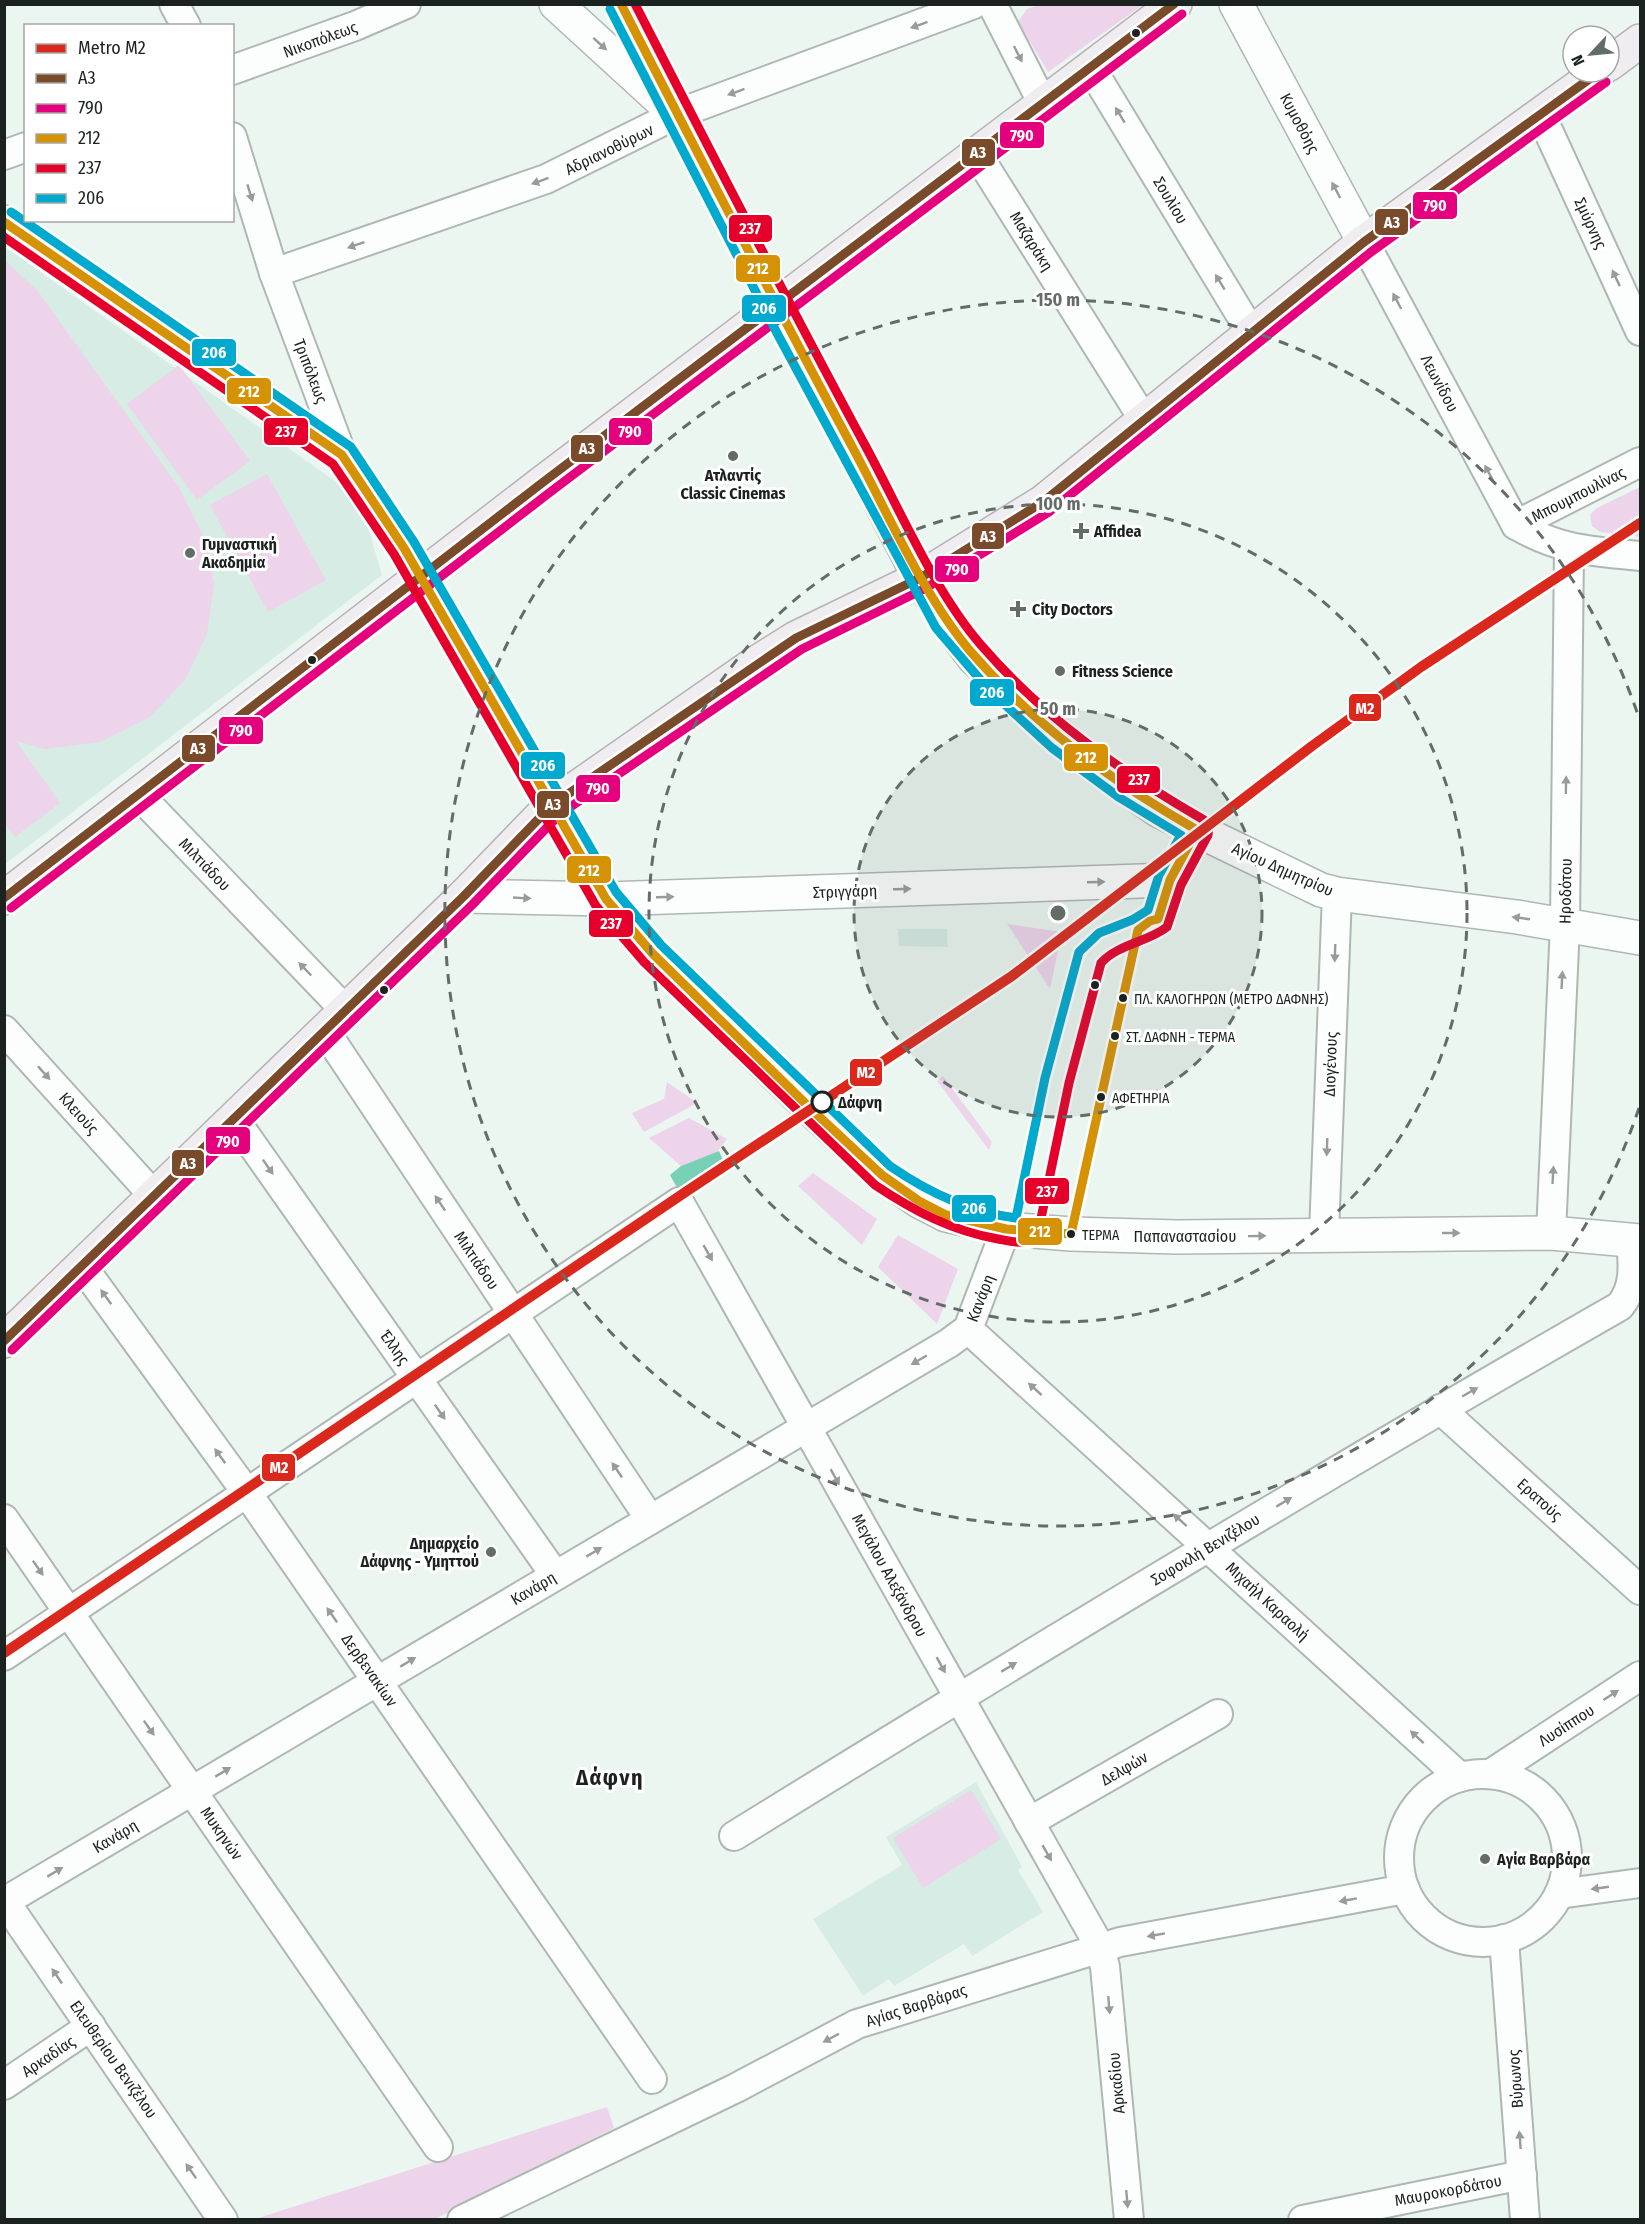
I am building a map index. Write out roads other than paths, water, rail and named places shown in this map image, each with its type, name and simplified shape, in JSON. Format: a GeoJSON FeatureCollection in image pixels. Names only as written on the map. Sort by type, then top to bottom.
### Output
{"type":"FeatureCollection","features":[{"type":"Feature","properties":{"kind":"main road"},"geometry":{"type":"LineString","coordinates":[[556,4],[677,114]]}},
{"type":"Feature","properties":{"kind":"main road","name":"Αγίου Δημητρίου"},"geometry":{"type":"LineString","coordinates":[[621,4],[920,578],[946,621],[974,658],[1029,710],[1095,766],[1158,810],[1321,890],[1641,938]]}},
{"type":"Feature","properties":{"kind":"main road"},"geometry":{"type":"LineString","coordinates":[[4,898],[420,576],[1175,4]]}},
{"type":"Feature","properties":{"kind":"main road","name":"Κυμοθόης"},"geometry":{"type":"LineString","coordinates":[[1236,4],[1364,242]]}},
{"type":"Feature","properties":{"kind":"main road"},"geometry":{"type":"LineString","coordinates":[[1621,55],[1641,41]]}},
{"type":"Feature","properties":{"kind":"main road"},"geometry":{"type":"LineString","coordinates":[[4,1341],[464,896],[552,805],[753,665],[796,638],[920,578],[1043,501],[1364,242],[1583,84]]}},
{"type":"Feature","properties":{"kind":"main road"},"geometry":{"type":"LineString","coordinates":[[4,222],[342,456]]}},
{"type":"Feature","properties":{"kind":"main road","name":"Τριπόλεως"},"geometry":{"type":"LineString","coordinates":[[342,456],[420,576],[552,805]]}},
{"type":"Feature","properties":{"kind":"main road","name":"Παπαναστασίου"},"geometry":{"type":"LineString","coordinates":[[552,805],[606,899],[652,952],[882,1175],[919,1201],[946,1215],[1006,1229],[1177,1237],[1551,1233],[1636,1240]]}},
{"type":"Feature","properties":{"kind":"main road","name":"Στριγγάρη"},"geometry":{"type":"LineString","coordinates":[[464,896],[606,899],[1170,880],[1197,830]]}},
{"type":"Feature","properties":{"kind":"street"},"geometry":{"type":"LineString","coordinates":[[174,4],[185,24]]}},
{"type":"Feature","properties":{"kind":"street","name":"Νικοπόλεως"},"geometry":{"type":"LineString","coordinates":[[234,69],[355,26],[406,4]]}},
{"type":"Feature","properties":{"kind":"street","name":"Αδριανοθύρων"},"geometry":{"type":"LineString","coordinates":[[274,273],[546,179],[677,114],[974,4]]}},
{"type":"Feature","properties":{"kind":"street"},"geometry":{"type":"LineString","coordinates":[[992,4],[1043,104]]}},
{"type":"Feature","properties":{"kind":"street","name":"Σουλίου"},"geometry":{"type":"LineString","coordinates":[[1091,68],[1251,332]]}},
{"type":"Feature","properties":{"kind":"street","name":"Σμύρνης"},"geometry":{"type":"LineString","coordinates":[[1541,115],[1641,331]]}},
{"type":"Feature","properties":{"kind":"street","name":"Τριπόλεως"},"geometry":{"type":"LineString","coordinates":[[234,143],[274,273],[342,456]]}},
{"type":"Feature","properties":{"kind":"street"},"geometry":{"type":"LineString","coordinates":[[4,155],[24,148]]}},
{"type":"Feature","properties":{"kind":"street","name":"Μαζαράκη"},"geometry":{"type":"LineString","coordinates":[[977,154],[1144,420]]}},
{"type":"Feature","properties":{"kind":"street","name":"Λεωνίδου"},"geometry":{"type":"LineString","coordinates":[[1364,242],[1516,525]]}},
{"type":"Feature","properties":{"kind":"street","name":"Μπουμπουλίνας"},"geometry":{"type":"LineString","coordinates":[[1516,525],[1641,462]]}},
{"type":"Feature","properties":{"kind":"street"},"geometry":{"type":"LineString","coordinates":[[1516,525],[1543,541],[1569,548],[1641,556]]}},
{"type":"Feature","properties":{"kind":"street","name":"Ηροδότου"},"geometry":{"type":"LineString","coordinates":[[1551,1233],[1565,925],[1569,548]]}},
{"type":"Feature","properties":{"kind":"street","name":"Μιλτιάδου"},"geometry":{"type":"LineString","coordinates":[[138,794],[335,1021],[513,1314],[650,1519]]}},
{"type":"Feature","properties":{"kind":"street","name":"Διογένους"},"geometry":{"type":"LineString","coordinates":[[1324,1234],[1337,894]]}},
{"type":"Feature","properties":{"kind":"street","name":"Κλειούς"},"geometry":{"type":"LineString","coordinates":[[4,1030],[154,1196]]}},
{"type":"Feature","properties":{"kind":"street","name":"Έλλης"},"geometry":{"type":"LineString","coordinates":[[234,1119],[555,1575]]}},
{"type":"Feature","properties":{"kind":"street","name":"Μεγάλου Αλεξάνδρου"},"geometry":{"type":"LineString","coordinates":[[513,1314],[679,1202],[1100,1947]]}},
{"type":"Feature","properties":{"kind":"street","name":"Κανάρη"},"geometry":{"type":"LineString","coordinates":[[5,1901],[969,1329],[1006,1229]]}},
{"type":"Feature","properties":{"kind":"street","name":"Σοφοκλή Βενιζέλου"},"geometry":{"type":"LineString","coordinates":[[734,1836],[1209,1546],[1440,1409],[1620,1306],[1629,1294],[1636,1240]]}},
{"type":"Feature","properties":{"kind":"street","name":"Δερβενακίων"},"geometry":{"type":"LineString","coordinates":[[82,1266],[248,1493],[652,2079]]}},
{"type":"Feature","properties":{"kind":"street"},"geometry":{"type":"LineString","coordinates":[[4,1656],[513,1314]]}},
{"type":"Feature","properties":{"kind":"street","name":"Μιχαήλ Καραολή"},"geometry":{"type":"LineString","coordinates":[[969,1329],[1460,1777]]}},
{"type":"Feature","properties":{"kind":"street","name":"Ερατούς"},"geometry":{"type":"LineString","coordinates":[[1440,1409],[1641,1590]]}},
{"type":"Feature","properties":{"kind":"street","name":"Μυκηνών"},"geometry":{"type":"LineString","coordinates":[[4,1520],[438,2147]]}},
{"type":"Feature","properties":{"kind":"street","name":"Λυσίππου"},"geometry":{"type":"LineString","coordinates":[[1492,1773],[1641,1676]]}},
{"type":"Feature","properties":{"kind":"street","name":"Δελφών"},"geometry":{"type":"LineString","coordinates":[[1029,1822],[1218,1714]]}},
{"type":"Feature","properties":{"kind":"street"},"geometry":{"type":"LineString","coordinates":[[1492,1773],[1517,1781],[1540,1795],[1556,1816],[1566,1841],[1567,1868],[1559,1894],[1527,1930],[1504,1939],[1480,1942],[1457,1938],[1435,1927],[1424,1916],[1406,1889],[1400,1862],[1403,1834],[1415,1809],[1435,1789],[1460,1777],[1492,1773]]}},
{"type":"Feature","properties":{"kind":"street"},"geometry":{"type":"LineString","coordinates":[[1559,1894],[1641,1883]]}},
{"type":"Feature","properties":{"kind":"street","name":"Αγίας Βαρβάρας"},"geometry":{"type":"LineString","coordinates":[[462,2220],[493,2212],[857,2024],[1100,1947],[1406,1889]]}},
{"type":"Feature","properties":{"kind":"street","name":"Ελευθερίου Βενιζέλου"},"geometry":{"type":"LineString","coordinates":[[5,1901],[221,2218]]}},
{"type":"Feature","properties":{"kind":"street","name":"Βύρωνος"},"geometry":{"type":"LineString","coordinates":[[1504,1939],[1525,2220]]}},
{"type":"Feature","properties":{"kind":"street","name":"Αρκαδίου"},"geometry":{"type":"LineString","coordinates":[[1100,1947],[1106,1967],[1129,2220]]}},
{"type":"Feature","properties":{"kind":"street","name":"Αρκαδίας"},"geometry":{"type":"LineString","coordinates":[[4,2085],[91,2026]]}},
{"type":"Feature","properties":{"kind":"street","name":"Μαυροκορδάτου"},"geometry":{"type":"LineString","coordinates":[[1303,2220],[1522,2175]]}},
{"type":"Feature","properties":{"kind":"metro line","name":"Μ2"},"geometry":{"type":"LineString","coordinates":[[4,1653],[687,1191],[1012,976],[1312,746],[1421,667],[1640,523]]}},
{"type":"Feature","properties":{"kind":"place","name":"Ατλαντίς Classic Cinemas"},"geometry":{"type":"Point","coordinates":[733,456]}},
{"type":"Feature","properties":{"kind":"place","name":"Affidea"},"geometry":{"type":"Point","coordinates":[1081,531]}},
{"type":"Feature","properties":{"kind":"place","name":"Γυμναστική Ακαδημία"},"geometry":{"type":"Point","coordinates":[190,553]}},
{"type":"Feature","properties":{"kind":"place","name":"City Doctors"},"geometry":{"type":"Point","coordinates":[1018,609]}},
{"type":"Feature","properties":{"kind":"place","name":"Fitness Science"},"geometry":{"type":"Point","coordinates":[1060,671]}},
{"type":"Feature","properties":{"kind":"place","name":"ΠΛ. ΚΑΛΟΓΗΡΩΝ (ΜΕΤΡΟ ΔΑΦΝΗΣ)"},"geometry":{"type":"Point","coordinates":[1123,998]}},
{"type":"Feature","properties":{"kind":"place","name":"ΣΤ. ΔΑΦΝΗ - ΤΕΡΜΑ"},"geometry":{"type":"Point","coordinates":[1115,1036]}},
{"type":"Feature","properties":{"kind":"place","name":"ΑΦΕΤΗΡΙΑ"},"geometry":{"type":"Point","coordinates":[1101,1097]}},
{"type":"Feature","properties":{"kind":"place","name":"Δάφνη"},"geometry":{"type":"Point","coordinates":[822,1102]}},
{"type":"Feature","properties":{"kind":"place","name":"ΤΕΡΜΑ"},"geometry":{"type":"Point","coordinates":[1071,1234]}},
{"type":"Feature","properties":{"kind":"place","name":"Δημαρχείο Δάφνης - Υμηττού"},"geometry":{"type":"Point","coordinates":[491,1552]}},
{"type":"Feature","properties":{"kind":"place","name":"Αγία Βαρβάρα"},"geometry":{"type":"Point","coordinates":[1485,1859]}},
{"type":"Feature","properties":{"kind":"district","name":"Δάφνη"},"geometry":{"type":"Point","coordinates":[610,1777]}}]}
